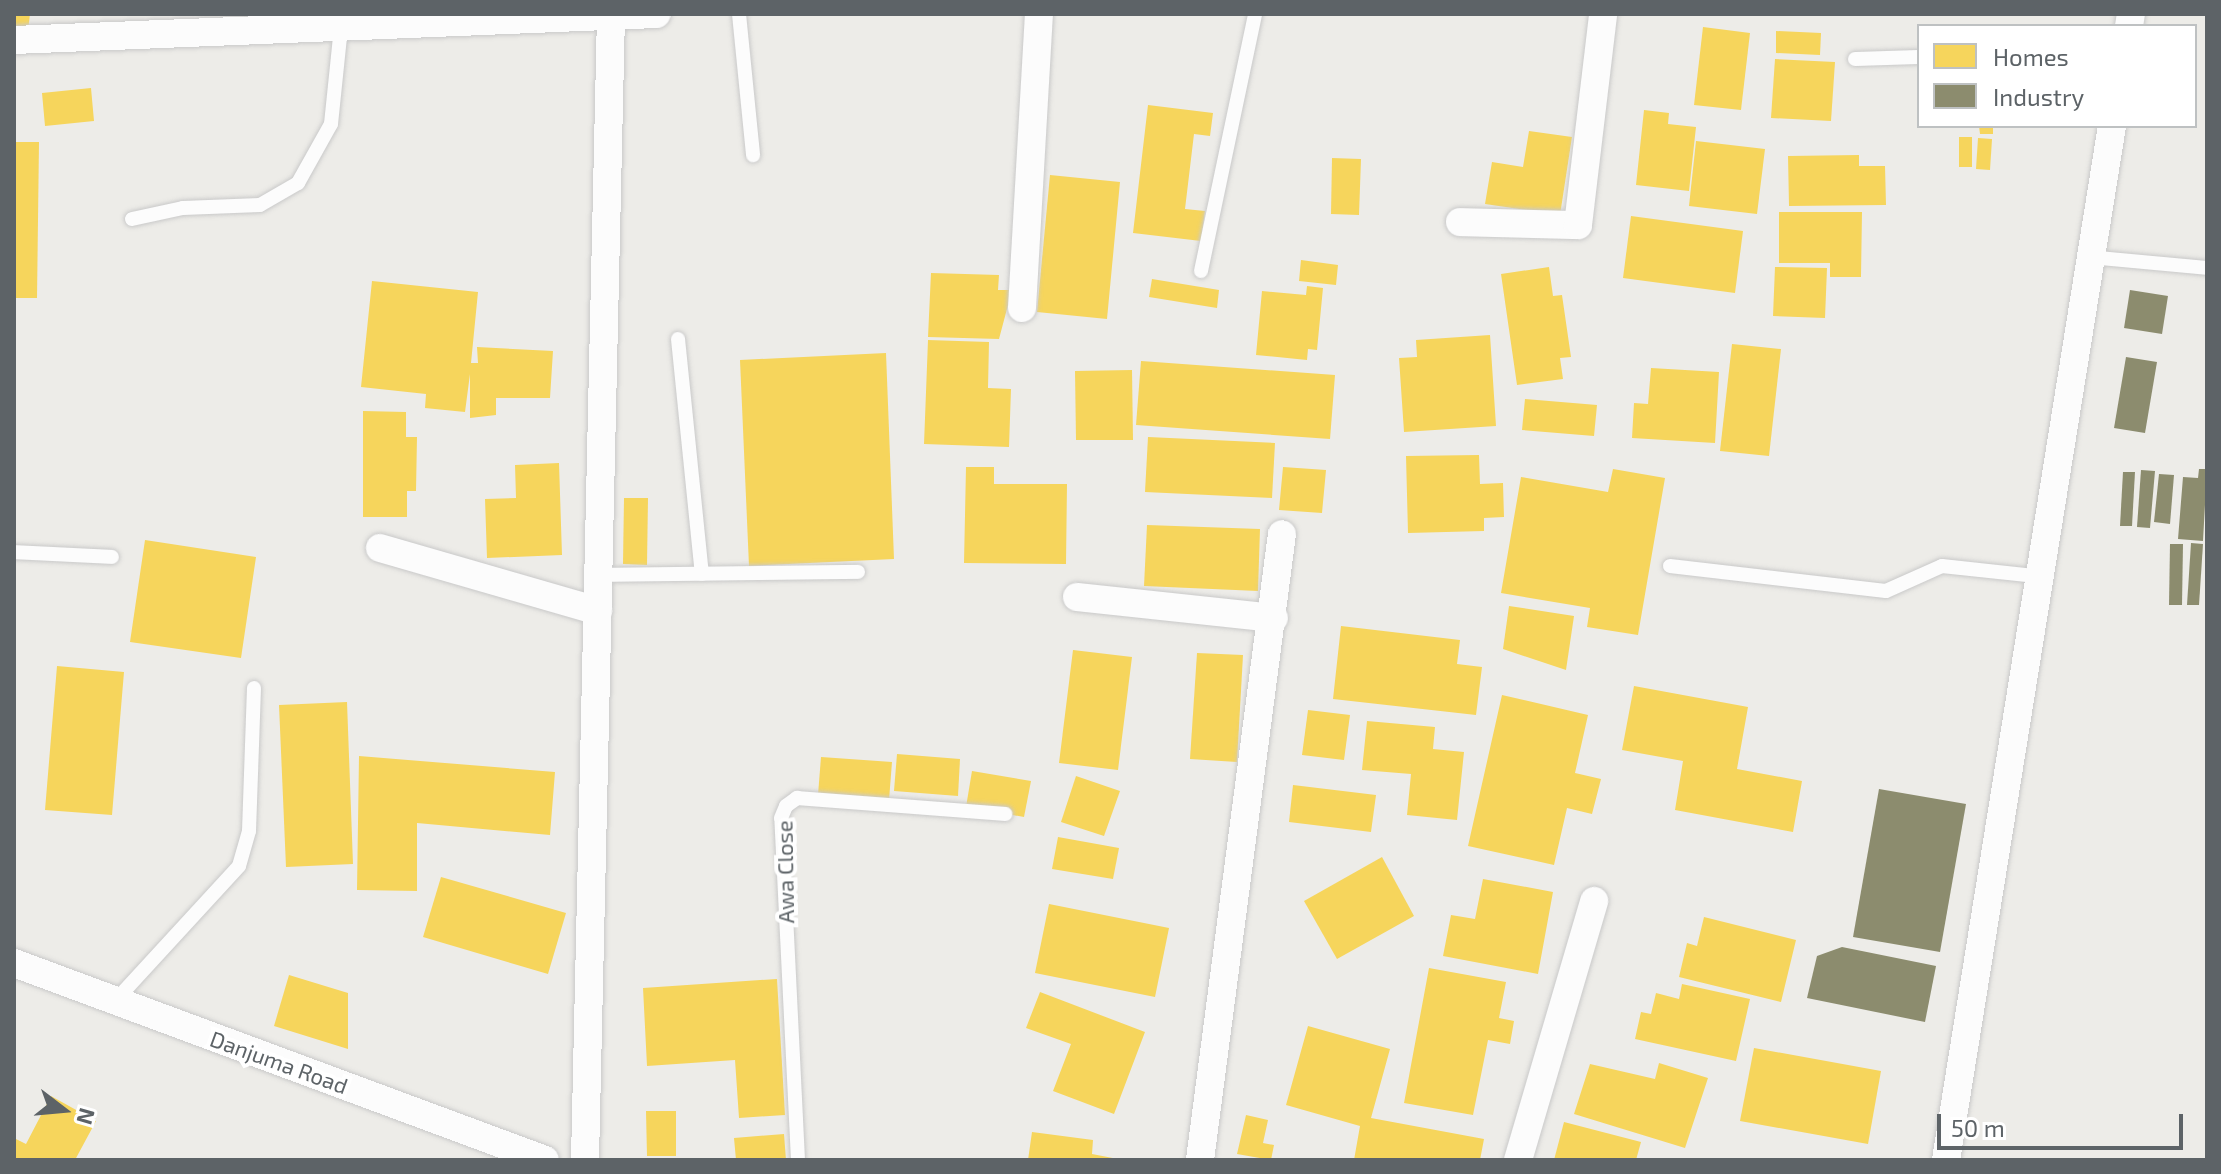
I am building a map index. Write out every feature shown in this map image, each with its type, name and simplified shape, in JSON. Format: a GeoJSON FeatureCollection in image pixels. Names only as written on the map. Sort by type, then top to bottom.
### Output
{"type":"FeatureCollection","features":[{"type":"Feature","properties":{"kind":"street"},"geometry":{"type":"LineString","coordinates":[[14,40],[298,22],[341,28],[656,14]]}},
{"type":"Feature","properties":{"kind":"street"},"geometry":{"type":"LineString","coordinates":[[1022,308],[1039,14]]}},
{"type":"Feature","properties":{"kind":"street"},"geometry":{"type":"LineString","coordinates":[[1460,222],[1578,225],[1603,14]]}},
{"type":"Feature","properties":{"kind":"street"},"geometry":{"type":"LineString","coordinates":[[585,1160],[599,575],[629,15]]}},
{"type":"Feature","properties":{"kind":"street"},"geometry":{"type":"LineString","coordinates":[[1946,1160],[2036,576],[2112,128]]}},
{"type":"Feature","properties":{"kind":"street"},"geometry":{"type":"LineString","coordinates":[[1200,1160],[1274,618],[1282,534]]}},
{"type":"Feature","properties":{"kind":"street"},"geometry":{"type":"LineString","coordinates":[[380,548],[598,611]]}},
{"type":"Feature","properties":{"kind":"street"},"geometry":{"type":"LineString","coordinates":[[1077,597],[1274,618]]}},
{"type":"Feature","properties":{"kind":"street"},"geometry":{"type":"LineString","coordinates":[[1518,1160],[1594,901]]}},
{"type":"Feature","properties":{"kind":"street","name":"Danjuma Road"},"geometry":{"type":"LineString","coordinates":[[14,963],[545,1160]]}},
{"type":"Feature","properties":{"kind":"lane"},"geometry":{"type":"LineString","coordinates":[[739,14],[753,155]]}},
{"type":"Feature","properties":{"kind":"lane"},"geometry":{"type":"LineString","coordinates":[[1201,271],[1255,14]]}},
{"type":"Feature","properties":{"kind":"lane"},"geometry":{"type":"LineString","coordinates":[[132,219],[183,208],[260,205],[298,183],[331,124],[341,28]]}},
{"type":"Feature","properties":{"kind":"lane"},"geometry":{"type":"LineString","coordinates":[[1855,59],[1917,57]]}},
{"type":"Feature","properties":{"kind":"lane"},"geometry":{"type":"LineString","coordinates":[[2089,257],[2207,268]]}},
{"type":"Feature","properties":{"kind":"lane"},"geometry":{"type":"LineString","coordinates":[[678,339],[702,574]]}},
{"type":"Feature","properties":{"kind":"lane"},"geometry":{"type":"LineString","coordinates":[[14,552],[112,557]]}},
{"type":"Feature","properties":{"kind":"lane"},"geometry":{"type":"LineString","coordinates":[[1670,566],[1886,591],[1942,566],[2036,576]]}},
{"type":"Feature","properties":{"kind":"lane"},"geometry":{"type":"LineString","coordinates":[[599,575],[858,572]]}},
{"type":"Feature","properties":{"kind":"lane"},"geometry":{"type":"LineString","coordinates":[[115,1001],[239,866],[249,831],[254,688]]}},
{"type":"Feature","properties":{"kind":"lane","name":"Awa Close"},"geometry":{"type":"LineString","coordinates":[[798,1160],[781,818],[786,806],[797,798],[1005,814]]}},
{"type":"Feature","properties":{"kind":"building: Homes"},"geometry":{"type":"Polygon","coordinates":[[[14,14],[30,14],[28,31],[14,29],[14,14]]]}},
{"type":"Feature","properties":{"kind":"building: Homes"},"geometry":{"type":"Polygon","coordinates":[[[1703,27],[1750,33],[1741,110],[1694,105],[1703,27]]]}},
{"type":"Feature","properties":{"kind":"building: Homes"},"geometry":{"type":"Polygon","coordinates":[[[1776,31],[1821,33],[1820,55],[1776,53],[1776,31]]]}},
{"type":"Feature","properties":{"kind":"building: Homes"},"geometry":{"type":"Polygon","coordinates":[[[1775,59],[1835,62],[1831,121],[1771,118],[1775,59]]]}},
{"type":"Feature","properties":{"kind":"building: Homes"},"geometry":{"type":"Polygon","coordinates":[[[91,88],[94,121],[45,126],[42,93],[91,88]]]}},
{"type":"Feature","properties":{"kind":"building: Homes"},"geometry":{"type":"Polygon","coordinates":[[[1148,105],[1213,113],[1210,136],[1194,134],[1185,209],[1205,211],[1201,241],[1133,233],[1148,105]]]}},
{"type":"Feature","properties":{"kind":"building: Homes"},"geometry":{"type":"Polygon","coordinates":[[[1644,110],[1669,113],[1668,124],[1696,127],[1689,191],[1636,185],[1644,110]]]}},
{"type":"Feature","properties":{"kind":"building: Homes"},"geometry":{"type":"Polygon","coordinates":[[[1979,128],[1993,128],[1993,134],[1980,134],[1979,128]]]}},
{"type":"Feature","properties":{"kind":"building: Homes"},"geometry":{"type":"Polygon","coordinates":[[[1529,131],[1572,137],[1560,215],[1485,204],[1492,162],[1523,167],[1529,131]]]}},
{"type":"Feature","properties":{"kind":"building: Homes"},"geometry":{"type":"Polygon","coordinates":[[[1959,137],[1972,137],[1972,167],[1959,167],[1959,137]]]}},
{"type":"Feature","properties":{"kind":"building: Homes"},"geometry":{"type":"Polygon","coordinates":[[[1978,138],[1992,139],[1990,170],[1976,169],[1978,138]]]}},
{"type":"Feature","properties":{"kind":"building: Homes"},"geometry":{"type":"Polygon","coordinates":[[[1696,141],[1765,149],[1757,214],[1689,206],[1696,141]]]}},
{"type":"Feature","properties":{"kind":"building: Homes"},"geometry":{"type":"Polygon","coordinates":[[[14,142],[39,142],[37,298],[14,298],[14,142]]]}},
{"type":"Feature","properties":{"kind":"building: Homes"},"geometry":{"type":"Polygon","coordinates":[[[1859,155],[1859,166],[1885,166],[1886,205],[1789,206],[1788,156],[1859,155]]]}},
{"type":"Feature","properties":{"kind":"building: Homes"},"geometry":{"type":"Polygon","coordinates":[[[1332,158],[1361,159],[1359,215],[1331,214],[1332,158]]]}},
{"type":"Feature","properties":{"kind":"building: Homes"},"geometry":{"type":"Polygon","coordinates":[[[1050,175],[1120,182],[1107,319],[1037,312],[1050,175]]]}},
{"type":"Feature","properties":{"kind":"building: Homes"},"geometry":{"type":"Polygon","coordinates":[[[1779,212],[1862,212],[1861,277],[1830,277],[1830,263],[1779,263],[1779,212]]]}},
{"type":"Feature","properties":{"kind":"building: Homes"},"geometry":{"type":"Polygon","coordinates":[[[1631,216],[1743,231],[1735,293],[1623,278],[1631,216]]]}},
{"type":"Feature","properties":{"kind":"building: Homes"},"geometry":{"type":"Polygon","coordinates":[[[1301,260],[1338,265],[1336,285],[1299,281],[1301,260]]]}},
{"type":"Feature","properties":{"kind":"building: Homes"},"geometry":{"type":"Polygon","coordinates":[[[1549,267],[1553,296],[1562,295],[1571,357],[1560,358],[1563,379],[1517,385],[1501,274],[1549,267]]]}},
{"type":"Feature","properties":{"kind":"building: Homes"},"geometry":{"type":"Polygon","coordinates":[[[1775,267],[1827,268],[1825,318],[1773,316],[1775,267]]]}},
{"type":"Feature","properties":{"kind":"building: Homes"},"geometry":{"type":"Polygon","coordinates":[[[931,273],[999,275],[998,290],[1012,290],[999,339],[928,337],[931,273]]]}},
{"type":"Feature","properties":{"kind":"building: Homes"},"geometry":{"type":"Polygon","coordinates":[[[1152,279],[1219,290],[1217,308],[1149,297],[1152,279]]]}},
{"type":"Feature","properties":{"kind":"building: Homes"},"geometry":{"type":"Polygon","coordinates":[[[372,281],[478,292],[471,363],[478,363],[477,347],[553,351],[550,398],[496,398],[496,415],[470,418],[470,374],[465,412],[425,408],[426,394],[361,387],[372,281]]]}},
{"type":"Feature","properties":{"kind":"building: Homes"},"geometry":{"type":"Polygon","coordinates":[[[1307,286],[1323,288],[1317,350],[1308,349],[1307,360],[1256,355],[1262,291],[1306,295],[1307,286]]]}},
{"type":"Feature","properties":{"kind":"building: Homes"},"geometry":{"type":"Polygon","coordinates":[[[1490,335],[1496,426],[1404,432],[1399,358],[1417,357],[1416,340],[1490,335]]]}},
{"type":"Feature","properties":{"kind":"building: Homes"},"geometry":{"type":"Polygon","coordinates":[[[928,340],[989,342],[988,388],[1011,389],[1009,447],[924,444],[928,340]]]}},
{"type":"Feature","properties":{"kind":"building: Homes"},"geometry":{"type":"Polygon","coordinates":[[[1732,344],[1781,349],[1769,456],[1720,451],[1732,344]]]}},
{"type":"Feature","properties":{"kind":"building: Homes"},"geometry":{"type":"Polygon","coordinates":[[[886,353],[894,559],[749,566],[740,360],[886,353]]]}},
{"type":"Feature","properties":{"kind":"building: Homes"},"geometry":{"type":"Polygon","coordinates":[[[1141,361],[1335,375],[1330,439],[1136,425],[1141,361]]]}},
{"type":"Feature","properties":{"kind":"building: Homes"},"geometry":{"type":"Polygon","coordinates":[[[1651,368],[1719,372],[1715,443],[1632,438],[1634,403],[1648,404],[1651,368]]]}},
{"type":"Feature","properties":{"kind":"building: Homes"},"geometry":{"type":"Polygon","coordinates":[[[1132,370],[1133,440],[1076,440],[1075,371],[1132,370]]]}},
{"type":"Feature","properties":{"kind":"building: Homes"},"geometry":{"type":"Polygon","coordinates":[[[1525,399],[1597,405],[1594,436],[1522,430],[1525,399]]]}},
{"type":"Feature","properties":{"kind":"building: Homes"},"geometry":{"type":"Polygon","coordinates":[[[363,411],[406,412],[406,437],[417,437],[416,491],[407,491],[407,517],[363,517],[363,411]]]}},
{"type":"Feature","properties":{"kind":"building: Homes"},"geometry":{"type":"Polygon","coordinates":[[[1148,437],[1275,443],[1272,498],[1145,492],[1148,437]]]}},
{"type":"Feature","properties":{"kind":"building: Homes"},"geometry":{"type":"Polygon","coordinates":[[[1479,455],[1480,484],[1503,483],[1504,517],[1484,518],[1484,531],[1408,533],[1406,456],[1479,455]]]}},
{"type":"Feature","properties":{"kind":"building: Homes"},"geometry":{"type":"Polygon","coordinates":[[[559,463],[562,555],[487,558],[485,499],[516,498],[515,465],[559,463]]]}},
{"type":"Feature","properties":{"kind":"building: Homes"},"geometry":{"type":"Polygon","coordinates":[[[966,467],[994,467],[994,484],[1067,484],[1066,564],[964,563],[966,467]]]}},
{"type":"Feature","properties":{"kind":"building: Homes"},"geometry":{"type":"Polygon","coordinates":[[[1283,467],[1326,470],[1322,513],[1279,510],[1283,467]]]}},
{"type":"Feature","properties":{"kind":"building: Homes"},"geometry":{"type":"Polygon","coordinates":[[[1613,469],[1665,478],[1638,635],[1587,627],[1590,608],[1501,593],[1521,477],[1608,492],[1613,469]]]}},
{"type":"Feature","properties":{"kind":"building: Homes"},"geometry":{"type":"Polygon","coordinates":[[[624,498],[648,498],[647,565],[623,564],[624,498]]]}},
{"type":"Feature","properties":{"kind":"building: Homes"},"geometry":{"type":"Polygon","coordinates":[[[1147,525],[1260,529],[1258,591],[1144,586],[1147,525]]]}},
{"type":"Feature","properties":{"kind":"building: Homes"},"geometry":{"type":"Polygon","coordinates":[[[145,540],[256,557],[241,658],[130,642],[145,540]]]}},
{"type":"Feature","properties":{"kind":"building: Homes"},"geometry":{"type":"Polygon","coordinates":[[[1509,606],[1574,616],[1566,670],[1503,649],[1509,606]]]}},
{"type":"Feature","properties":{"kind":"building: Homes"},"geometry":{"type":"Polygon","coordinates":[[[1341,626],[1460,640],[1457,664],[1482,667],[1476,715],[1333,699],[1341,626]]]}},
{"type":"Feature","properties":{"kind":"building: Homes"},"geometry":{"type":"Polygon","coordinates":[[[1073,650],[1132,657],[1118,770],[1059,763],[1073,650]]]}},
{"type":"Feature","properties":{"kind":"building: Homes"},"geometry":{"type":"Polygon","coordinates":[[[1197,653],[1243,655],[1237,762],[1190,759],[1197,653]]]}},
{"type":"Feature","properties":{"kind":"building: Homes"},"geometry":{"type":"Polygon","coordinates":[[[57,666],[124,672],[112,815],[45,810],[57,666]]]}},
{"type":"Feature","properties":{"kind":"building: Homes"},"geometry":{"type":"Polygon","coordinates":[[[1634,686],[1748,707],[1737,769],[1802,781],[1793,832],[1675,810],[1683,761],[1622,750],[1634,686]]]}},
{"type":"Feature","properties":{"kind":"building: Homes"},"geometry":{"type":"Polygon","coordinates":[[[1502,695],[1588,715],[1575,773],[1601,779],[1592,814],[1567,808],[1554,865],[1468,846],[1502,695]]]}},
{"type":"Feature","properties":{"kind":"building: Homes"},"geometry":{"type":"Polygon","coordinates":[[[347,702],[353,864],[286,867],[279,705],[347,702]]]}},
{"type":"Feature","properties":{"kind":"building: Homes"},"geometry":{"type":"Polygon","coordinates":[[[1308,710],[1350,715],[1344,760],[1302,755],[1308,710]]]}},
{"type":"Feature","properties":{"kind":"building: Homes"},"geometry":{"type":"Polygon","coordinates":[[[1367,721],[1435,727],[1433,749],[1464,752],[1457,820],[1407,815],[1411,774],[1362,770],[1367,721]]]}},
{"type":"Feature","properties":{"kind":"building: Homes"},"geometry":{"type":"Polygon","coordinates":[[[897,754],[960,759],[958,796],[894,791],[897,754]]]}},
{"type":"Feature","properties":{"kind":"building: Homes"},"geometry":{"type":"Polygon","coordinates":[[[359,756],[555,772],[550,835],[417,823],[417,891],[357,890],[359,756]]]}},
{"type":"Feature","properties":{"kind":"building: Homes"},"geometry":{"type":"Polygon","coordinates":[[[821,757],[892,762],[889,800],[818,795],[821,757]]]}},
{"type":"Feature","properties":{"kind":"building: Homes"},"geometry":{"type":"Polygon","coordinates":[[[972,771],[1031,781],[1024,817],[966,807],[972,771]]]}},
{"type":"Feature","properties":{"kind":"building: Homes"},"geometry":{"type":"Polygon","coordinates":[[[1076,776],[1120,791],[1104,836],[1061,822],[1076,776]]]}},
{"type":"Feature","properties":{"kind":"building: Homes"},"geometry":{"type":"Polygon","coordinates":[[[1293,785],[1376,795],[1371,832],[1289,822],[1293,785]]]}},
{"type":"Feature","properties":{"kind":"building: Homes"},"geometry":{"type":"Polygon","coordinates":[[[1058,837],[1119,848],[1113,879],[1052,869],[1058,837]]]}},
{"type":"Feature","properties":{"kind":"building: Homes"},"geometry":{"type":"Polygon","coordinates":[[[1382,857],[1414,916],[1337,959],[1304,901],[1382,857]]]}},
{"type":"Feature","properties":{"kind":"building: Homes"},"geometry":{"type":"Polygon","coordinates":[[[441,877],[566,913],[548,974],[423,937],[441,877]]]}},
{"type":"Feature","properties":{"kind":"building: Homes"},"geometry":{"type":"Polygon","coordinates":[[[1483,879],[1553,892],[1538,974],[1443,956],[1451,915],[1475,919],[1483,879]]]}},
{"type":"Feature","properties":{"kind":"building: Homes"},"geometry":{"type":"Polygon","coordinates":[[[1049,904],[1169,928],[1155,997],[1035,973],[1049,904]]]}},
{"type":"Feature","properties":{"kind":"building: Homes"},"geometry":{"type":"Polygon","coordinates":[[[1704,917],[1796,940],[1781,1002],[1679,977],[1687,943],[1697,946],[1704,917]]]}},
{"type":"Feature","properties":{"kind":"building: Homes"},"geometry":{"type":"Polygon","coordinates":[[[1429,968],[1506,982],[1499,1018],[1514,1021],[1510,1044],[1488,1040],[1473,1115],[1404,1103],[1429,968]]]}},
{"type":"Feature","properties":{"kind":"building: Homes"},"geometry":{"type":"Polygon","coordinates":[[[289,975],[348,993],[348,1049],[274,1026],[289,975]]]}},
{"type":"Feature","properties":{"kind":"building: Homes"},"geometry":{"type":"Polygon","coordinates":[[[777,979],[785,1115],[739,1118],[735,1060],[647,1066],[643,988],[777,979]]]}},
{"type":"Feature","properties":{"kind":"building: Homes"},"geometry":{"type":"Polygon","coordinates":[[[1682,984],[1750,999],[1736,1061],[1635,1039],[1641,1012],[1651,1014],[1656,993],[1679,999],[1682,984]]]}},
{"type":"Feature","properties":{"kind":"building: Homes"},"geometry":{"type":"Polygon","coordinates":[[[1040,992],[1145,1032],[1114,1114],[1053,1091],[1071,1044],[1026,1028],[1040,992]]]}},
{"type":"Feature","properties":{"kind":"building: Homes"},"geometry":{"type":"Polygon","coordinates":[[[1308,1026],[1390,1049],[1371,1118],[1484,1139],[1480,1160],[1354,1160],[1360,1126],[1286,1105],[1308,1026]]]}},
{"type":"Feature","properties":{"kind":"building: Homes"},"geometry":{"type":"Polygon","coordinates":[[[1754,1048],[1881,1071],[1868,1144],[1740,1121],[1754,1048]]]}},
{"type":"Feature","properties":{"kind":"building: Homes"},"geometry":{"type":"Polygon","coordinates":[[[1659,1063],[1708,1078],[1685,1148],[1574,1114],[1590,1064],[1655,1079],[1659,1063]]]}},
{"type":"Feature","properties":{"kind":"building: Homes"},"geometry":{"type":"Polygon","coordinates":[[[51,1096],[96,1121],[75,1160],[14,1160],[14,1138],[26,1144],[51,1096]]]}},
{"type":"Feature","properties":{"kind":"building: Homes"},"geometry":{"type":"Polygon","coordinates":[[[646,1111],[676,1111],[676,1156],[647,1156],[646,1111]]]}},
{"type":"Feature","properties":{"kind":"building: Homes"},"geometry":{"type":"Polygon","coordinates":[[[1246,1115],[1268,1120],[1263,1143],[1274,1145],[1271,1160],[1237,1154],[1246,1115]]]}},
{"type":"Feature","properties":{"kind":"building: Homes"},"geometry":{"type":"Polygon","coordinates":[[[1564,1122],[1641,1142],[1636,1160],[1554,1160],[1564,1122]]]}},
{"type":"Feature","properties":{"kind":"building: Homes"},"geometry":{"type":"Polygon","coordinates":[[[1032,1132],[1093,1140],[1092,1154],[1123,1160],[1028,1160],[1032,1132]]]}},
{"type":"Feature","properties":{"kind":"building: Homes"},"geometry":{"type":"Polygon","coordinates":[[[784,1134],[786,1160],[736,1160],[734,1138],[784,1134]]]}},
{"type":"Feature","properties":{"kind":"building: Industry"},"geometry":{"type":"Polygon","coordinates":[[[2130,290],[2168,296],[2162,334],[2124,328],[2130,290]]]}},
{"type":"Feature","properties":{"kind":"building: Industry"},"geometry":{"type":"Polygon","coordinates":[[[2126,357],[2157,362],[2145,433],[2114,428],[2126,357]]]}},
{"type":"Feature","properties":{"kind":"building: Industry"},"geometry":{"type":"Polygon","coordinates":[[[2199,469],[2207,469],[2203,541],[2178,539],[2183,477],[2198,478],[2199,469]]]}},
{"type":"Feature","properties":{"kind":"building: Industry"},"geometry":{"type":"Polygon","coordinates":[[[2141,470],[2155,471],[2150,528],[2137,527],[2141,470]]]}},
{"type":"Feature","properties":{"kind":"building: Industry"},"geometry":{"type":"Polygon","coordinates":[[[2123,472],[2135,472],[2132,526],[2120,526],[2123,472]]]}},
{"type":"Feature","properties":{"kind":"building: Industry"},"geometry":{"type":"Polygon","coordinates":[[[2159,474],[2174,475],[2170,524],[2154,522],[2159,474]]]}},
{"type":"Feature","properties":{"kind":"building: Industry"},"geometry":{"type":"Polygon","coordinates":[[[2191,543],[2203,544],[2199,605],[2187,605],[2191,543]]]}},
{"type":"Feature","properties":{"kind":"building: Industry"},"geometry":{"type":"Polygon","coordinates":[[[2170,544],[2183,544],[2182,605],[2169,605],[2170,544]]]}},
{"type":"Feature","properties":{"kind":"building: Industry"},"geometry":{"type":"Polygon","coordinates":[[[1879,789],[1966,804],[1940,952],[1853,937],[1879,789]]]}},
{"type":"Feature","properties":{"kind":"building: Industry"},"geometry":{"type":"Polygon","coordinates":[[[1842,947],[1936,966],[1925,1022],[1807,998],[1817,956],[1842,947]]]}}]}
